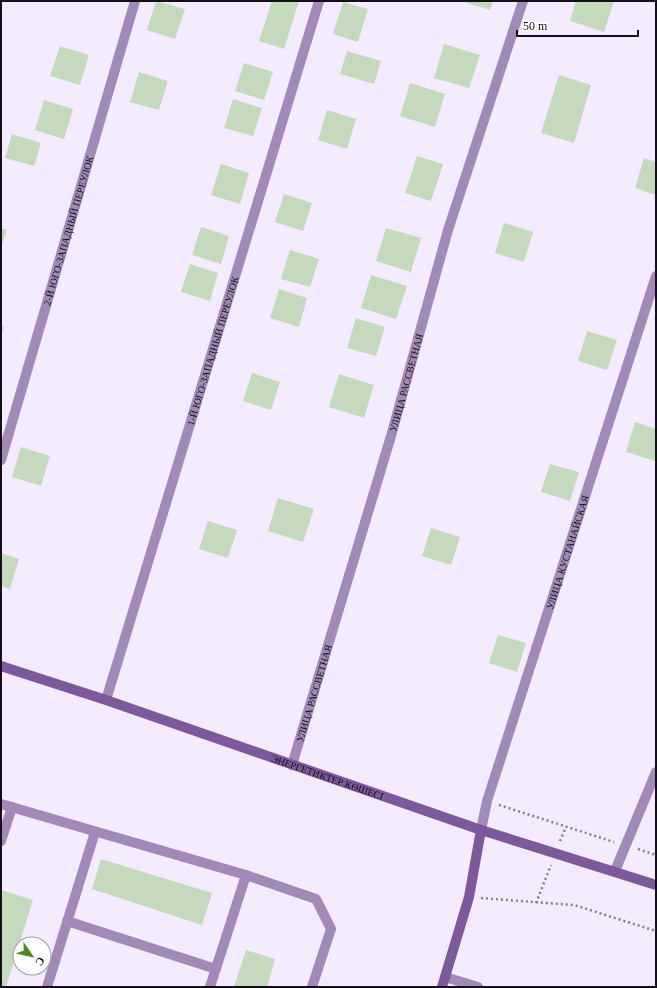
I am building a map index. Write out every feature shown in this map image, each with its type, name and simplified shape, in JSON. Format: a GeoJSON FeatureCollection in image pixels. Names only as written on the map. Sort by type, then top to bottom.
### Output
{"type":"FeatureCollection","features":[{"type":"Feature","properties":{"kind":"main road","name":"ЭНЕРГЕТИКТЕР КӨШЕСІ"},"geometry":{"type":"LineString","coordinates":[[1,666],[106,700],[481,830],[656,885]]}},
{"type":"Feature","properties":{"kind":"main road"},"geometry":{"type":"LineString","coordinates":[[442,987],[469,897],[481,830]]}},
{"type":"Feature","properties":{"kind":"street","name":"2-Й ЮГО-ЗАПАДНЫЙ ПЕРЕУЛОК"},"geometry":{"type":"LineString","coordinates":[[1,460],[135,1]]}},
{"type":"Feature","properties":{"kind":"street","name":"1-Й ЮГО-ЗАПАДНЫЙ ПЕРЕУЛОК"},"geometry":{"type":"LineString","coordinates":[[106,700],[319,1]]}},
{"type":"Feature","properties":{"kind":"street","name":"УЛИЦА РАССВЕТНАЯ"},"geometry":{"type":"LineString","coordinates":[[292,765],[391,436],[448,230],[523,1]]}},
{"type":"Feature","properties":{"kind":"street","name":"УЛИЦА КУСТАНАЙСКАЯ"},"geometry":{"type":"LineString","coordinates":[[481,830],[487,801],[656,276]]}},
{"type":"Feature","properties":{"kind":"street"},"geometry":{"type":"LineString","coordinates":[[615,871],[656,772]]}},
{"type":"Feature","properties":{"kind":"street"},"geometry":{"type":"LineString","coordinates":[[1,804],[246,875],[316,899],[332,929],[312,987]]}},
{"type":"Feature","properties":{"kind":"street"},"geometry":{"type":"LineString","coordinates":[[1,841],[12,807]]}},
{"type":"Feature","properties":{"kind":"street"},"geometry":{"type":"LineString","coordinates":[[47,987],[95,832]]}},
{"type":"Feature","properties":{"kind":"street"},"geometry":{"type":"LineString","coordinates":[[210,987],[246,875]]}},
{"type":"Feature","properties":{"kind":"street"},"geometry":{"type":"LineString","coordinates":[[67,921],[216,969]]}},
{"type":"Feature","properties":{"kind":"street"},"geometry":{"type":"LineString","coordinates":[[445,977],[478,987]]}},
{"type":"Feature","properties":{"kind":"path"},"geometry":{"type":"LineString","coordinates":[[487,801],[656,855]]}},
{"type":"Feature","properties":{"kind":"path"},"geometry":{"type":"LineString","coordinates":[[469,897],[574,905],[656,931]]}},
{"type":"Feature","properties":{"kind":"building"},"geometry":{"type":"Polygon","coordinates":[[[156,1],[185,9],[175,39],[147,30],[156,1]]]}},
{"type":"Feature","properties":{"kind":"building"},"geometry":{"type":"Polygon","coordinates":[[[272,1],[299,1],[284,49],[259,41],[272,1]]]}},
{"type":"Feature","properties":{"kind":"building"},"geometry":{"type":"Polygon","coordinates":[[[461,1],[493,1],[490,10],[461,1]]]}},
{"type":"Feature","properties":{"kind":"building"},"geometry":{"type":"Polygon","coordinates":[[[576,1],[614,1],[604,32],[570,21],[576,1]]]}},
{"type":"Feature","properties":{"kind":"building"},"geometry":{"type":"Polygon","coordinates":[[[343,2],[368,9],[358,42],[333,34],[343,2]]]}},
{"type":"Feature","properties":{"kind":"building"},"geometry":{"type":"Polygon","coordinates":[[[444,44],[480,55],[469,88],[434,78],[444,44]]]}},
{"type":"Feature","properties":{"kind":"building"},"geometry":{"type":"Polygon","coordinates":[[[60,46],[89,55],[80,85],[50,76],[60,46]]]}},
{"type":"Feature","properties":{"kind":"building"},"geometry":{"type":"Polygon","coordinates":[[[347,51],[381,61],[374,84],[340,74],[347,51]]]}},
{"type":"Feature","properties":{"kind":"building"},"geometry":{"type":"Polygon","coordinates":[[[244,63],[273,72],[264,100],[235,91],[244,63]]]}},
{"type":"Feature","properties":{"kind":"building"},"geometry":{"type":"Polygon","coordinates":[[[139,72],[168,81],[159,110],[130,102],[139,72]]]}},
{"type":"Feature","properties":{"kind":"building"},"geometry":{"type":"Polygon","coordinates":[[[559,75],[591,85],[574,143],[541,133],[559,75]]]}},
{"type":"Feature","properties":{"kind":"building"},"geometry":{"type":"Polygon","coordinates":[[[410,83],[445,94],[435,127],[400,116],[410,83]]]}},
{"type":"Feature","properties":{"kind":"building"},"geometry":{"type":"Polygon","coordinates":[[[233,99],[262,108],[253,136],[224,128],[233,99]]]}},
{"type":"Feature","properties":{"kind":"building"},"geometry":{"type":"Polygon","coordinates":[[[44,100],[73,109],[64,139],[35,130],[44,100]]]}},
{"type":"Feature","properties":{"kind":"building"},"geometry":{"type":"Polygon","coordinates":[[[327,110],[356,119],[347,149],[318,140],[327,110]]]}},
{"type":"Feature","properties":{"kind":"building"},"geometry":{"type":"Polygon","coordinates":[[[12,134],[41,143],[34,166],[5,158],[12,134]]]}},
{"type":"Feature","properties":{"kind":"building"},"geometry":{"type":"Polygon","coordinates":[[[417,156],[443,164],[431,201],[405,193],[417,156]]]}},
{"type":"Feature","properties":{"kind":"building"},"geometry":{"type":"Polygon","coordinates":[[[644,158],[656,162],[656,195],[635,188],[644,158]]]}},
{"type":"Feature","properties":{"kind":"building"},"geometry":{"type":"Polygon","coordinates":[[[221,164],[249,173],[240,204],[211,195],[221,164]]]}},
{"type":"Feature","properties":{"kind":"building"},"geometry":{"type":"Polygon","coordinates":[[[284,194],[312,203],[303,231],[275,222],[284,194]]]}},
{"type":"Feature","properties":{"kind":"building"},"geometry":{"type":"Polygon","coordinates":[[[504,223],[533,232],[524,262],[495,253],[504,223]]]}},
{"type":"Feature","properties":{"kind":"building"},"geometry":{"type":"Polygon","coordinates":[[[201,227],[229,236],[221,264],[192,255],[201,227]]]}},
{"type":"Feature","properties":{"kind":"building"},"geometry":{"type":"Polygon","coordinates":[[[1,228],[7,230],[1,247],[1,228]]]}},
{"type":"Feature","properties":{"kind":"building"},"geometry":{"type":"Polygon","coordinates":[[[386,228],[421,238],[411,272],[376,261],[386,228]]]}},
{"type":"Feature","properties":{"kind":"building"},"geometry":{"type":"Polygon","coordinates":[[[290,250],[319,259],[310,287],[281,279],[290,250]]]}},
{"type":"Feature","properties":{"kind":"building"},"geometry":{"type":"Polygon","coordinates":[[[190,264],[218,273],[210,301],[181,292],[190,264]]]}},
{"type":"Feature","properties":{"kind":"building"},"geometry":{"type":"Polygon","coordinates":[[[371,275],[407,286],[396,319],[361,308],[371,275]]]}},
{"type":"Feature","properties":{"kind":"building"},"geometry":{"type":"Polygon","coordinates":[[[279,289],[307,298],[299,327],[270,318],[279,289]]]}},
{"type":"Feature","properties":{"kind":"building"},"geometry":{"type":"Polygon","coordinates":[[[356,318],[385,327],[376,356],[347,348],[356,318]]]}},
{"type":"Feature","properties":{"kind":"building"},"geometry":{"type":"Polygon","coordinates":[[[1,326],[4,327],[1,336],[1,326]]]}},
{"type":"Feature","properties":{"kind":"building"},"geometry":{"type":"Polygon","coordinates":[[[587,331],[617,340],[607,370],[578,361],[587,331]]]}},
{"type":"Feature","properties":{"kind":"building"},"geometry":{"type":"Polygon","coordinates":[[[252,373],[280,382],[271,410],[243,401],[252,373]]]}},
{"type":"Feature","properties":{"kind":"building"},"geometry":{"type":"Polygon","coordinates":[[[339,374],[374,385],[364,418],[329,407],[339,374]]]}},
{"type":"Feature","properties":{"kind":"building"},"geometry":{"type":"Polygon","coordinates":[[[635,422],[656,429],[655,461],[626,452],[635,422]]]}},
{"type":"Feature","properties":{"kind":"building"},"geometry":{"type":"Polygon","coordinates":[[[21,447],[50,456],[41,486],[12,477],[21,447]]]}},
{"type":"Feature","properties":{"kind":"building"},"geometry":{"type":"Polygon","coordinates":[[[550,464],[579,472],[570,501],[541,492],[550,464]]]}},
{"type":"Feature","properties":{"kind":"building"},"geometry":{"type":"Polygon","coordinates":[[[278,498],[314,509],[303,542],[268,531],[278,498]]]}},
{"type":"Feature","properties":{"kind":"building"},"geometry":{"type":"Polygon","coordinates":[[[208,521],[237,530],[228,558],[199,549],[208,521]]]}},
{"type":"Feature","properties":{"kind":"building"},"geometry":{"type":"Polygon","coordinates":[[[431,528],[460,537],[451,565],[422,556],[431,528]]]}},
{"type":"Feature","properties":{"kind":"building"},"geometry":{"type":"Polygon","coordinates":[[[1,553],[19,559],[10,589],[1,586],[1,553]]]}},
{"type":"Feature","properties":{"kind":"building"},"geometry":{"type":"Polygon","coordinates":[[[498,635],[526,643],[517,672],[489,663],[498,635]]]}},
{"type":"Feature","properties":{"kind":"building"},"geometry":{"type":"Polygon","coordinates":[[[101,859],[212,893],[202,925],[92,889],[101,859]]]}},
{"type":"Feature","properties":{"kind":"building"},"geometry":{"type":"Polygon","coordinates":[[[1,890],[33,900],[22,936],[12,936],[12,968],[6,987],[1,987],[1,890]]]}},
{"type":"Feature","properties":{"kind":"building"},"geometry":{"type":"Polygon","coordinates":[[[246,950],[275,959],[267,987],[234,987],[246,950]]]}}]}
